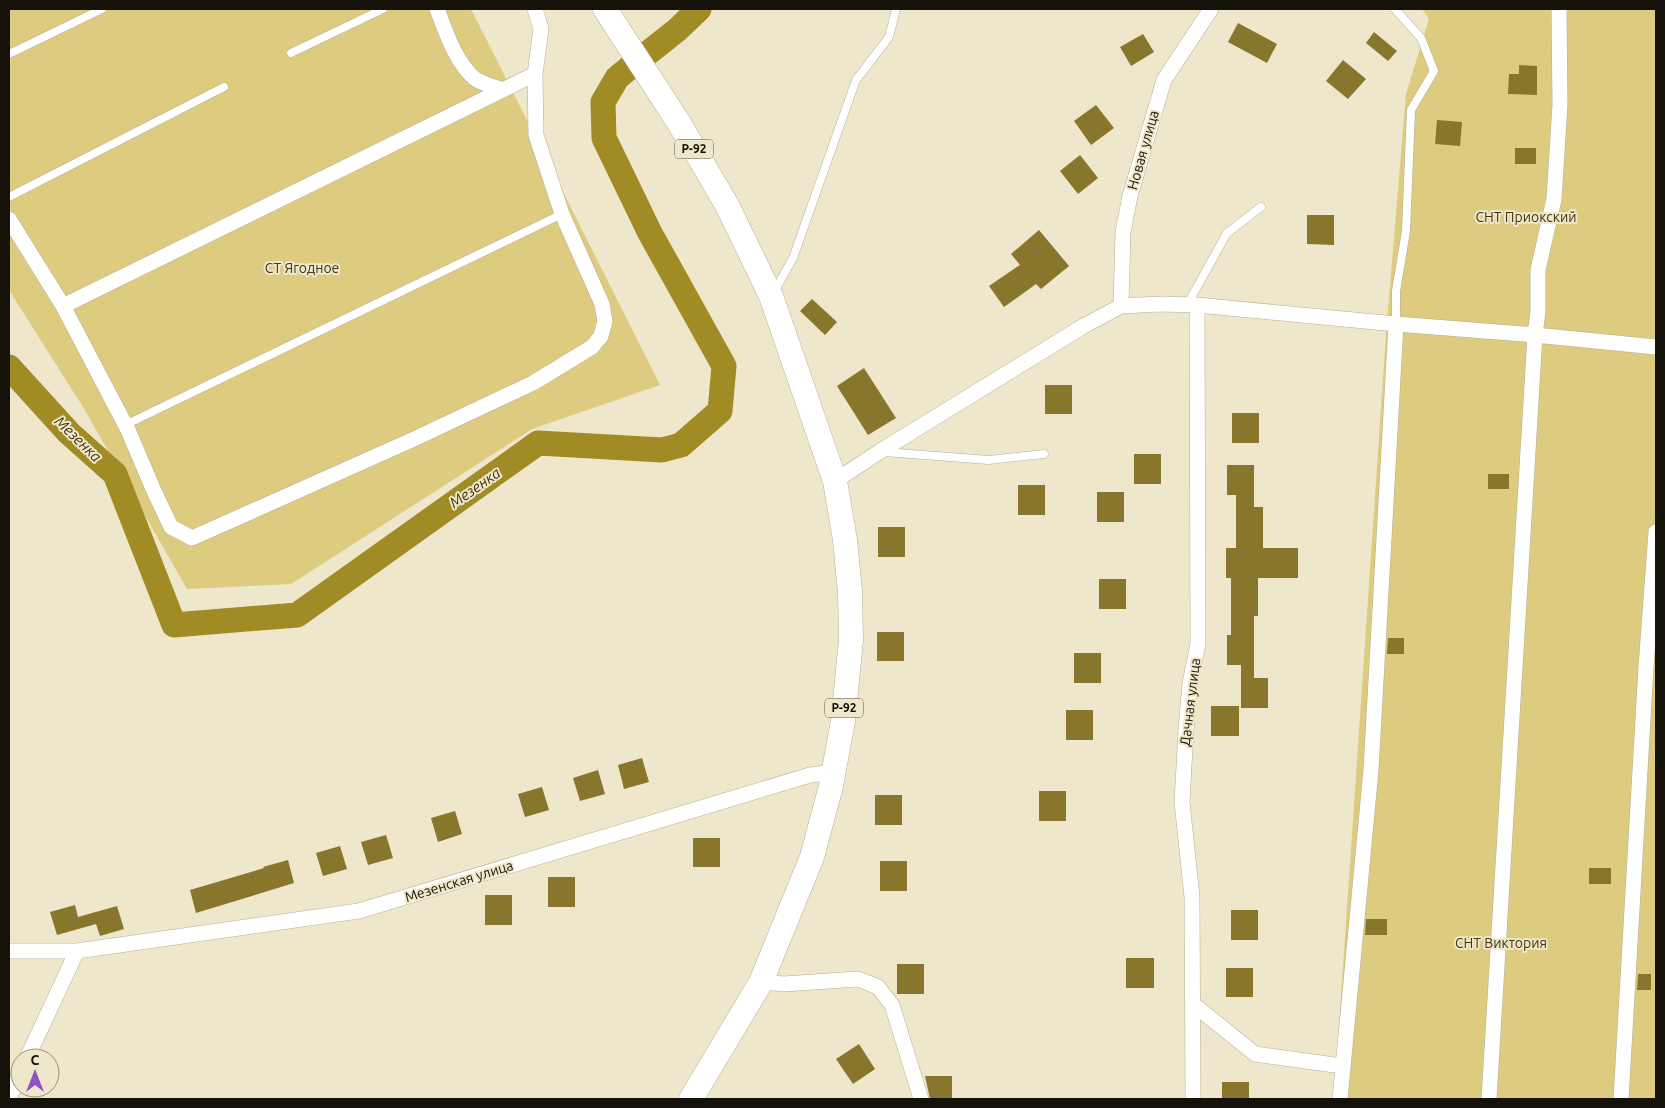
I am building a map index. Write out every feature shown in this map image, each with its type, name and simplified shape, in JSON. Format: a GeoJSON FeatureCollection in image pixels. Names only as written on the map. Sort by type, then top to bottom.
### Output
{"type":"FeatureCollection","features":[{"type":"Feature","properties":{"kind":"main road","name":"Р-92"},"geometry":{"type":"LineString","coordinates":[[606,9],[679,123],[718,190],[771,296],[835,481],[845,540],[850,592],[851,640],[843,721],[833,772],[812,857],[761,982],[691,1099]]}},
{"type":"Feature","properties":{"kind":"street"},"geometry":{"type":"LineString","coordinates":[[437,9],[448,38],[460,61],[475,78],[503,90]]}},
{"type":"Feature","properties":{"kind":"street"},"geometry":{"type":"LineString","coordinates":[[9,219],[63,306],[125,425],[172,528],[192,538],[406,443],[533,383],[592,347],[601,336],[605,321],[602,304],[562,214],[536,135],[535,74],[541,28],[535,9]]}},
{"type":"Feature","properties":{"kind":"street","name":"Новая улица"},"geometry":{"type":"LineString","coordinates":[[1121,306],[1123,232],[1130,196],[1164,80],[1211,9]]}},
{"type":"Feature","properties":{"kind":"street"},"geometry":{"type":"LineString","coordinates":[[1489,1099],[1538,311],[1538,270],[1554,199],[1560,105],[1559,9]]}},
{"type":"Feature","properties":{"kind":"street"},"geometry":{"type":"LineString","coordinates":[[63,306],[535,74]]}},
{"type":"Feature","properties":{"kind":"street"},"geometry":{"type":"LineString","coordinates":[[835,481],[1082,327],[1121,306],[1192,305],[1656,347]]}},
{"type":"Feature","properties":{"kind":"street","name":"Дачная улица"},"geometry":{"type":"LineString","coordinates":[[1192,305],[1198,644],[1190,683],[1182,802],[1192,897],[1193,1099]]}},
{"type":"Feature","properties":{"kind":"street"},"geometry":{"type":"LineString","coordinates":[[1340,1099],[1371,770],[1396,324]]}},
{"type":"Feature","properties":{"kind":"street"},"geometry":{"type":"LineString","coordinates":[[1621,1099],[1646,667],[1656,532]]}},
{"type":"Feature","properties":{"kind":"street","name":"Мезенская улица"},"geometry":{"type":"LineString","coordinates":[[9,951],[76,952],[359,911],[810,775],[833,772]]}},
{"type":"Feature","properties":{"kind":"street"},"geometry":{"type":"LineString","coordinates":[[32,1048],[76,952]]}},
{"type":"Feature","properties":{"kind":"street"},"geometry":{"type":"LineString","coordinates":[[761,982],[784,984],[858,979],[878,987],[892,1005],[921,1099]]}},
{"type":"Feature","properties":{"kind":"street"},"geometry":{"type":"LineString","coordinates":[[1192,1004],[1255,1054],[1342,1066]]}},
{"type":"Feature","properties":{"kind":"lane"},"geometry":{"type":"LineString","coordinates":[[9,54],[102,9]]}},
{"type":"Feature","properties":{"kind":"lane"},"geometry":{"type":"LineString","coordinates":[[291,53],[383,9]]}},
{"type":"Feature","properties":{"kind":"lane"},"geometry":{"type":"LineString","coordinates":[[771,296],[793,258],[856,80],[889,37],[896,9]]}},
{"type":"Feature","properties":{"kind":"lane"},"geometry":{"type":"LineString","coordinates":[[1395,9],[1421,38],[1434,71],[1411,110],[1406,231],[1396,291],[1396,324]]}},
{"type":"Feature","properties":{"kind":"lane"},"geometry":{"type":"LineString","coordinates":[[9,197],[224,87]]}},
{"type":"Feature","properties":{"kind":"lane"},"geometry":{"type":"LineString","coordinates":[[1192,305],[1227,233],[1261,208]]}},
{"type":"Feature","properties":{"kind":"lane"},"geometry":{"type":"LineString","coordinates":[[125,425],[562,214]]}},
{"type":"Feature","properties":{"kind":"lane"},"geometry":{"type":"LineString","coordinates":[[879,452],[989,460],[1044,454]]}},
{"type":"Feature","properties":{"kind":"green space","name":"СТ Ягодное"},"geometry":{"type":"Polygon","coordinates":[[[9,9],[471,9],[660,385],[532,429],[291,584],[187,589],[83,407],[9,290],[9,9]]]}},
{"type":"Feature","properties":{"kind":"green space","name":"СНТ Виктория"},"geometry":{"type":"Polygon","coordinates":[[[1422,9],[1656,9],[1656,1099],[1334,1099],[1386,334],[1406,94],[1429,19],[1422,9]]]}},
{"type":"Feature","properties":{"kind":"building"},"geometry":{"type":"Polygon","coordinates":[[[1238,23],[1277,44],[1267,63],[1228,42],[1238,23]]]}},
{"type":"Feature","properties":{"kind":"building"},"geometry":{"type":"Polygon","coordinates":[[[1374,32],[1397,51],[1388,61],[1366,43],[1374,32]]]}},
{"type":"Feature","properties":{"kind":"building"},"geometry":{"type":"Polygon","coordinates":[[[1143,34],[1154,52],[1131,66],[1120,47],[1143,34]]]}},
{"type":"Feature","properties":{"kind":"building"},"geometry":{"type":"Polygon","coordinates":[[[1343,60],[1366,79],[1348,99],[1326,81],[1343,60]]]}},
{"type":"Feature","properties":{"kind":"building"},"geometry":{"type":"Polygon","coordinates":[[[1519,65],[1537,66],[1537,95],[1508,94],[1509,74],[1519,74],[1519,65]]]}},
{"type":"Feature","properties":{"kind":"building"},"geometry":{"type":"Polygon","coordinates":[[[1096,105],[1114,128],[1091,145],[1074,121],[1096,105]]]}},
{"type":"Feature","properties":{"kind":"building"},"geometry":{"type":"Polygon","coordinates":[[[1437,120],[1462,122],[1460,146],[1435,144],[1437,120]]]}},
{"type":"Feature","properties":{"kind":"building"},"geometry":{"type":"Polygon","coordinates":[[[1515,148],[1536,148],[1536,164],[1515,164],[1515,148]]]}},
{"type":"Feature","properties":{"kind":"building"},"geometry":{"type":"Polygon","coordinates":[[[1080,155],[1098,178],[1078,194],[1060,171],[1080,155]]]}},
{"type":"Feature","properties":{"kind":"building"},"geometry":{"type":"Polygon","coordinates":[[[1307,215],[1334,215],[1334,245],[1307,244],[1307,215]]]}},
{"type":"Feature","properties":{"kind":"building"},"geometry":{"type":"Polygon","coordinates":[[[1039,230],[1069,266],[1041,289],[1036,284],[1004,307],[989,286],[1020,265],[1011,254],[1039,230]]]}},
{"type":"Feature","properties":{"kind":"building"},"geometry":{"type":"Polygon","coordinates":[[[812,299],[837,322],[825,335],[800,311],[812,299]]]}},
{"type":"Feature","properties":{"kind":"building"},"geometry":{"type":"Polygon","coordinates":[[[864,368],[896,418],[868,435],[837,386],[864,368]]]}},
{"type":"Feature","properties":{"kind":"building"},"geometry":{"type":"Polygon","coordinates":[[[1045,385],[1072,385],[1072,414],[1045,414],[1045,385]]]}},
{"type":"Feature","properties":{"kind":"building"},"geometry":{"type":"Polygon","coordinates":[[[1232,413],[1259,413],[1259,443],[1232,443],[1232,413]]]}},
{"type":"Feature","properties":{"kind":"building"},"geometry":{"type":"Polygon","coordinates":[[[1134,454],[1161,454],[1161,484],[1134,484],[1134,454]]]}},
{"type":"Feature","properties":{"kind":"building"},"geometry":{"type":"Polygon","coordinates":[[[1227,465],[1254,465],[1254,507],[1263,507],[1263,548],[1298,548],[1298,578],[1258,578],[1258,616],[1254,616],[1254,678],[1268,678],[1268,708],[1241,708],[1241,665],[1227,665],[1227,635],[1231,635],[1231,578],[1226,578],[1226,548],[1236,548],[1236,495],[1227,495],[1227,465]]]}},
{"type":"Feature","properties":{"kind":"building"},"geometry":{"type":"Polygon","coordinates":[[[1488,474],[1509,474],[1509,489],[1488,489],[1488,474]]]}},
{"type":"Feature","properties":{"kind":"building"},"geometry":{"type":"Polygon","coordinates":[[[1018,485],[1045,485],[1045,515],[1018,515],[1018,485]]]}},
{"type":"Feature","properties":{"kind":"building"},"geometry":{"type":"Polygon","coordinates":[[[1097,492],[1124,492],[1124,522],[1097,522],[1097,492]]]}},
{"type":"Feature","properties":{"kind":"building"},"geometry":{"type":"Polygon","coordinates":[[[878,527],[905,527],[905,557],[878,557],[878,527]]]}},
{"type":"Feature","properties":{"kind":"building"},"geometry":{"type":"Polygon","coordinates":[[[1099,579],[1126,579],[1126,609],[1099,609],[1099,579]]]}},
{"type":"Feature","properties":{"kind":"building"},"geometry":{"type":"Polygon","coordinates":[[[877,632],[904,632],[904,661],[877,661],[877,632]]]}},
{"type":"Feature","properties":{"kind":"building"},"geometry":{"type":"Polygon","coordinates":[[[1388,638],[1404,638],[1404,654],[1387,654],[1388,638]]]}},
{"type":"Feature","properties":{"kind":"building"},"geometry":{"type":"Polygon","coordinates":[[[1074,653],[1101,653],[1101,683],[1074,683],[1074,653]]]}},
{"type":"Feature","properties":{"kind":"building"},"geometry":{"type":"Polygon","coordinates":[[[1211,706],[1239,706],[1239,736],[1211,736],[1211,706]]]}},
{"type":"Feature","properties":{"kind":"building"},"geometry":{"type":"Polygon","coordinates":[[[1066,710],[1093,710],[1093,740],[1066,740],[1066,710]]]}},
{"type":"Feature","properties":{"kind":"building"},"geometry":{"type":"Polygon","coordinates":[[[642,758],[649,782],[624,789],[618,765],[642,758]]]}},
{"type":"Feature","properties":{"kind":"building"},"geometry":{"type":"Polygon","coordinates":[[[598,770],[605,794],[580,801],[573,778],[598,770]]]}},
{"type":"Feature","properties":{"kind":"building"},"geometry":{"type":"Polygon","coordinates":[[[542,787],[549,810],[525,817],[518,794],[542,787]]]}},
{"type":"Feature","properties":{"kind":"building"},"geometry":{"type":"Polygon","coordinates":[[[1039,791],[1066,791],[1066,821],[1039,821],[1039,791]]]}},
{"type":"Feature","properties":{"kind":"building"},"geometry":{"type":"Polygon","coordinates":[[[875,795],[902,795],[902,825],[875,825],[875,795]]]}},
{"type":"Feature","properties":{"kind":"building"},"geometry":{"type":"Polygon","coordinates":[[[455,811],[462,834],[438,842],[431,818],[455,811]]]}},
{"type":"Feature","properties":{"kind":"building"},"geometry":{"type":"Polygon","coordinates":[[[386,835],[393,858],[368,865],[361,842],[386,835]]]}},
{"type":"Feature","properties":{"kind":"building"},"geometry":{"type":"Polygon","coordinates":[[[693,838],[720,838],[720,867],[693,867],[693,838]]]}},
{"type":"Feature","properties":{"kind":"building"},"geometry":{"type":"Polygon","coordinates":[[[340,846],[347,869],[323,876],[316,853],[340,846]]]}},
{"type":"Feature","properties":{"kind":"building"},"geometry":{"type":"Polygon","coordinates":[[[288,860],[294,883],[196,913],[190,890],[288,860]]]}},
{"type":"Feature","properties":{"kind":"building"},"geometry":{"type":"Polygon","coordinates":[[[880,861],[907,861],[907,891],[880,891],[880,861]]]}},
{"type":"Feature","properties":{"kind":"building"},"geometry":{"type":"Polygon","coordinates":[[[1589,868],[1611,868],[1611,884],[1589,884],[1589,868]]]}},
{"type":"Feature","properties":{"kind":"building"},"geometry":{"type":"Polygon","coordinates":[[[548,877],[575,877],[575,907],[548,907],[548,877]]]}},
{"type":"Feature","properties":{"kind":"building"},"geometry":{"type":"Polygon","coordinates":[[[485,895],[512,895],[512,925],[485,925],[485,895]]]}},
{"type":"Feature","properties":{"kind":"building"},"geometry":{"type":"Polygon","coordinates":[[[75,905],[78,917],[117,906],[124,929],[100,936],[96,924],[57,935],[50,912],[75,905]]]}},
{"type":"Feature","properties":{"kind":"building"},"geometry":{"type":"Polygon","coordinates":[[[1231,910],[1258,910],[1258,940],[1231,940],[1231,910]]]}},
{"type":"Feature","properties":{"kind":"building"},"geometry":{"type":"Polygon","coordinates":[[[1366,919],[1387,919],[1387,935],[1365,935],[1366,919]]]}},
{"type":"Feature","properties":{"kind":"building"},"geometry":{"type":"Polygon","coordinates":[[[1126,958],[1154,958],[1154,988],[1126,988],[1126,958]]]}},
{"type":"Feature","properties":{"kind":"building"},"geometry":{"type":"Polygon","coordinates":[[[897,964],[924,964],[924,994],[897,994],[897,964]]]}},
{"type":"Feature","properties":{"kind":"building"},"geometry":{"type":"Polygon","coordinates":[[[1226,968],[1253,968],[1253,997],[1226,997],[1226,968]]]}},
{"type":"Feature","properties":{"kind":"building"},"geometry":{"type":"Polygon","coordinates":[[[1638,974],[1651,974],[1651,990],[1637,990],[1638,974]]]}},
{"type":"Feature","properties":{"kind":"building"},"geometry":{"type":"Polygon","coordinates":[[[859,1044],[875,1069],[853,1084],[836,1059],[859,1044]]]}},
{"type":"Feature","properties":{"kind":"building"},"geometry":{"type":"Polygon","coordinates":[[[925,1076],[952,1076],[952,1099],[930,1099],[925,1076]]]}},
{"type":"Feature","properties":{"kind":"building"},"geometry":{"type":"Polygon","coordinates":[[[1222,1082],[1249,1082],[1249,1099],[1222,1099],[1222,1082]]]}},
{"type":"Feature","properties":{"kind":"waterway","name":"Мезенка"},"geometry":{"type":"LineString","coordinates":[[648,53],[677,30],[699,9]]}},
{"type":"Feature","properties":{"kind":"waterway","name":"Мезенка"},"geometry":{"type":"LineString","coordinates":[[9,367],[69,433],[115,474],[174,625],[297,615],[538,443],[662,450],[681,445],[720,411],[724,366],[650,233],[604,138],[603,102],[617,78],[629,68]]}},
{"type":"Feature","properties":{"kind":"park label","name":"СНТ Приокский"},"geometry":{"type":"Point","coordinates":[1526,217]}}]}
